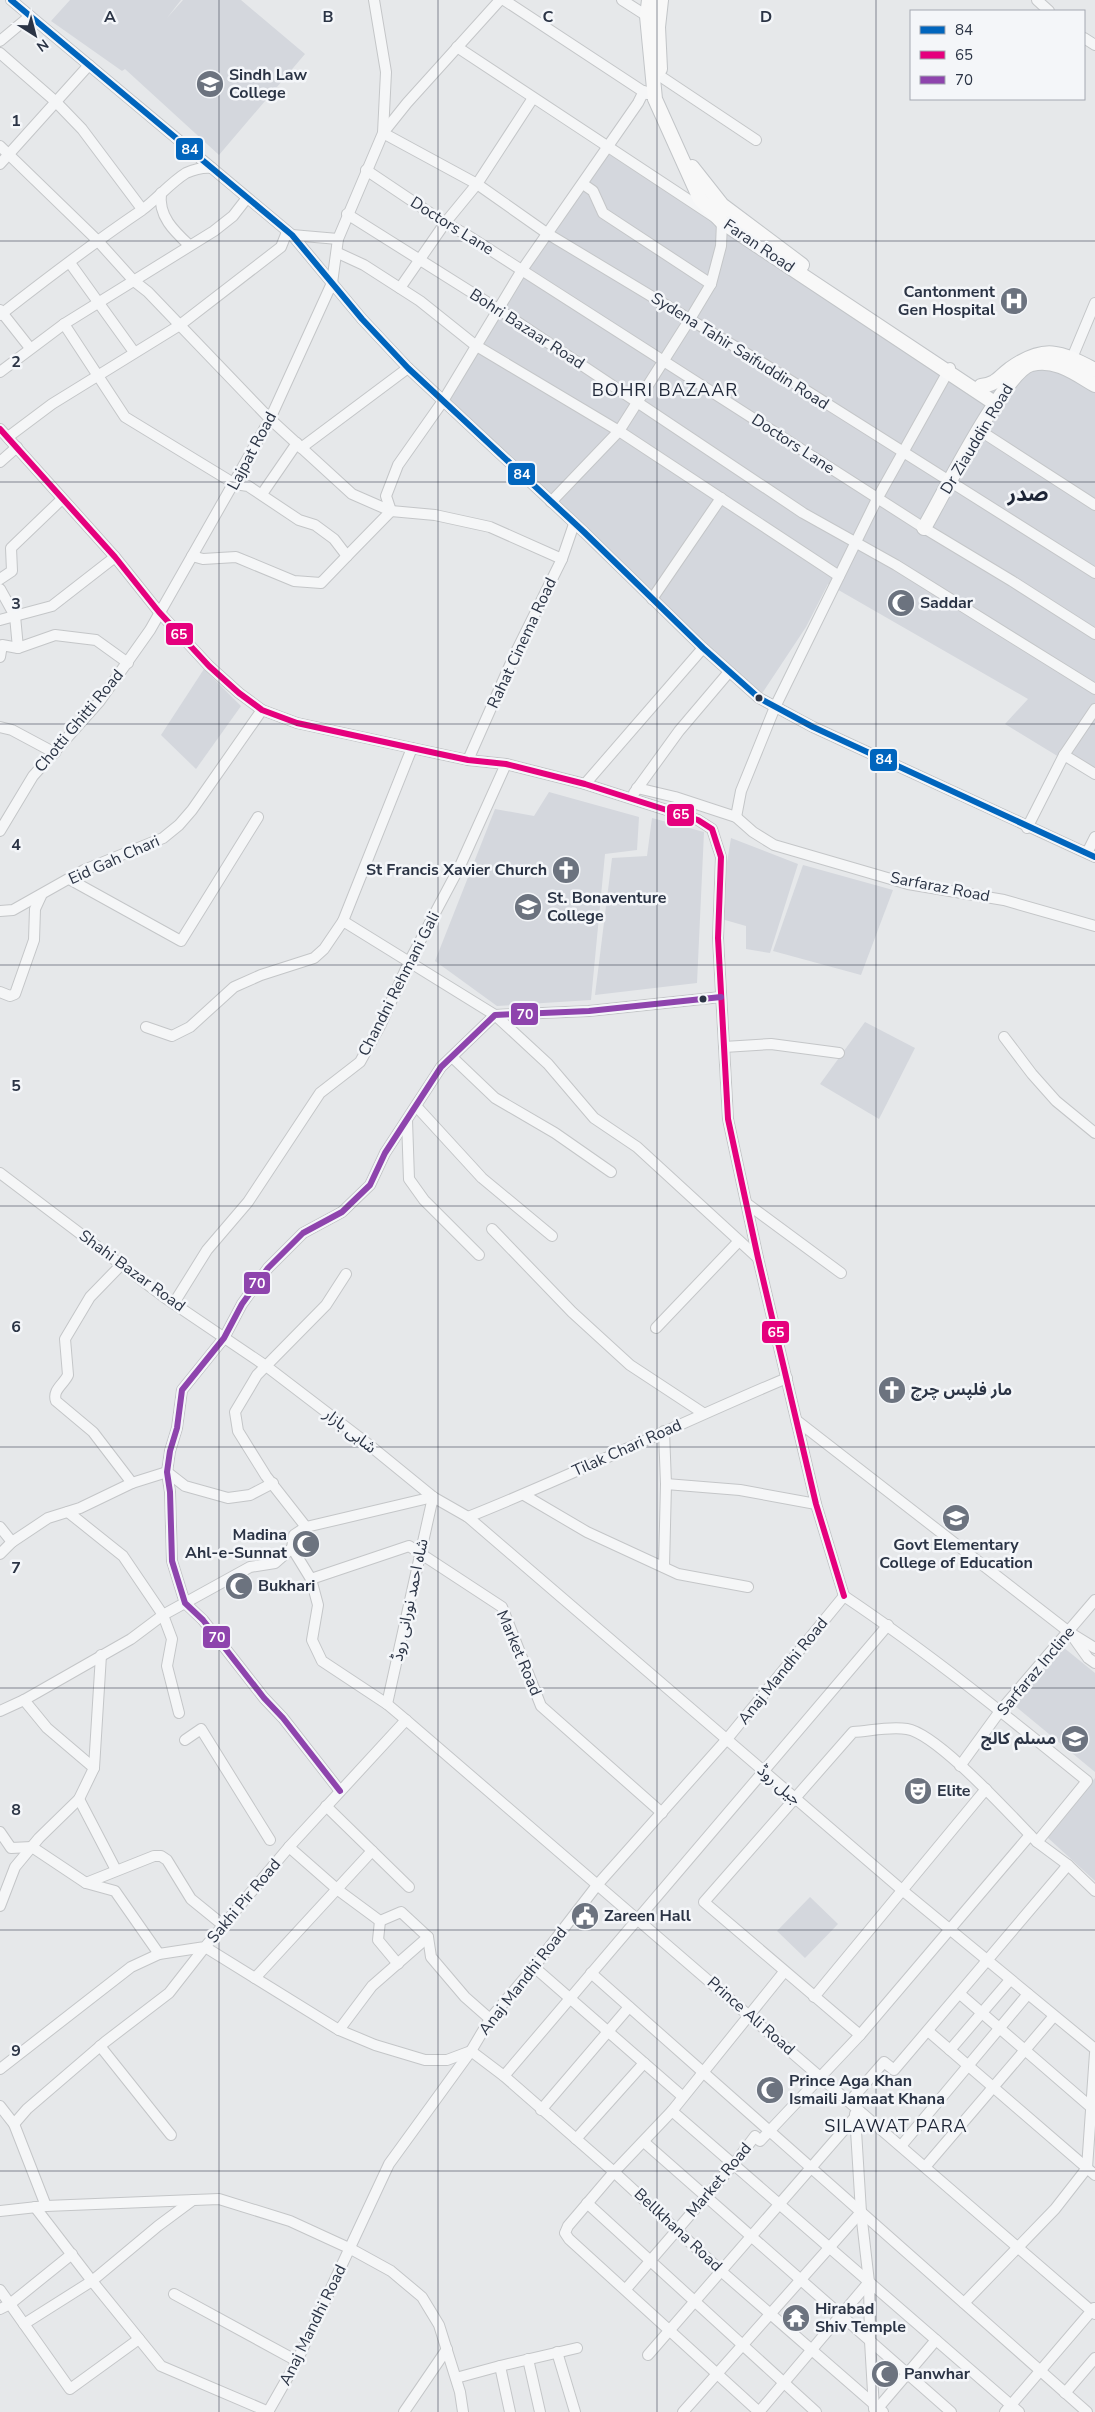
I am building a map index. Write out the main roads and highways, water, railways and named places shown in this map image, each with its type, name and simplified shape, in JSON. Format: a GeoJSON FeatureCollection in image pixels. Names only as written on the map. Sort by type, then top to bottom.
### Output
{"type":"FeatureCollection","features":[{"type":"Feature","properties":{"kind":"main road","name":"Faran Road"},"geometry":{"type":"LineString","coordinates":[[649,0],[647,16],[649,95],[700,199],[722,222],[998,400]]}},
{"type":"Feature","properties":{"kind":"main road"},"geometry":{"type":"LineString","coordinates":[[661,0],[658,27],[660,76],[669,116],[681,146],[696,172],[722,205],[837,292],[949,370],[981,386],[998,400]]}},
{"type":"Feature","properties":{"kind":"main road","name":"Dr Ziauddin Road"},"geometry":{"type":"LineString","coordinates":[[981,386],[993,385],[1009,370],[1038,355],[1062,353],[1095,370]]}},
{"type":"Feature","properties":{"kind":"main road","name":"Dr Ziauddin Road"},"geometry":{"type":"LineString","coordinates":[[924,528],[979,430],[1017,372],[1031,364],[1053,363],[1068,369],[1095,385]]}},
{"type":"Feature","properties":{"kind":"place","name":"Sindh Law College"},"geometry":{"type":"Point","coordinates":[210,84]}},
{"type":"Feature","properties":{"kind":"place","name":"Cantonment Gen Hospital"},"geometry":{"type":"Point","coordinates":[1014,301]}},
{"type":"Feature","properties":{"kind":"place","name":"Saddar"},"geometry":{"type":"Point","coordinates":[901,603]}},
{"type":"Feature","properties":{"kind":"place","name":"St Francis Xavier Church"},"geometry":{"type":"Point","coordinates":[566,870]}},
{"type":"Feature","properties":{"kind":"place","name":"St. Bonaventure College"},"geometry":{"type":"Point","coordinates":[528,907]}},
{"type":"Feature","properties":{"kind":"place","name":"مار فلپس چرچ"},"geometry":{"type":"Point","coordinates":[892,1390]}},
{"type":"Feature","properties":{"kind":"place","name":"Govt Elementary College of Education"},"geometry":{"type":"Point","coordinates":[956,1518]}},
{"type":"Feature","properties":{"kind":"place","name":"Madina Ahl-e-Sunnat"},"geometry":{"type":"Point","coordinates":[306,1544]}},
{"type":"Feature","properties":{"kind":"place","name":"Bukhari"},"geometry":{"type":"Point","coordinates":[239,1586]}},
{"type":"Feature","properties":{"kind":"place","name":"مسلم کالج"},"geometry":{"type":"Point","coordinates":[1075,1739]}},
{"type":"Feature","properties":{"kind":"place","name":"Elite"},"geometry":{"type":"Point","coordinates":[918,1791]}},
{"type":"Feature","properties":{"kind":"place","name":"Zareen Hall"},"geometry":{"type":"Point","coordinates":[585,1916]}},
{"type":"Feature","properties":{"kind":"place","name":"Prince Aga Khan Ismaili Jamaat Khana"},"geometry":{"type":"Point","coordinates":[770,2090]}},
{"type":"Feature","properties":{"kind":"place","name":"Hirabad Shiv Temple"},"geometry":{"type":"Point","coordinates":[796,2318]}},
{"type":"Feature","properties":{"kind":"place","name":"Panwhar"},"geometry":{"type":"Point","coordinates":[885,2374]}},
{"type":"Feature","properties":{"kind":"district","name":"BOHRI BAZAAR"},"geometry":{"type":"Point","coordinates":[665,390]}},
{"type":"Feature","properties":{"kind":"district","name":"صدر"},"geometry":{"type":"Point","coordinates":[1028,494]}},
{"type":"Feature","properties":{"kind":"district","name":"SILAWAT PARA"},"geometry":{"type":"Point","coordinates":[896,2126]}}]}
